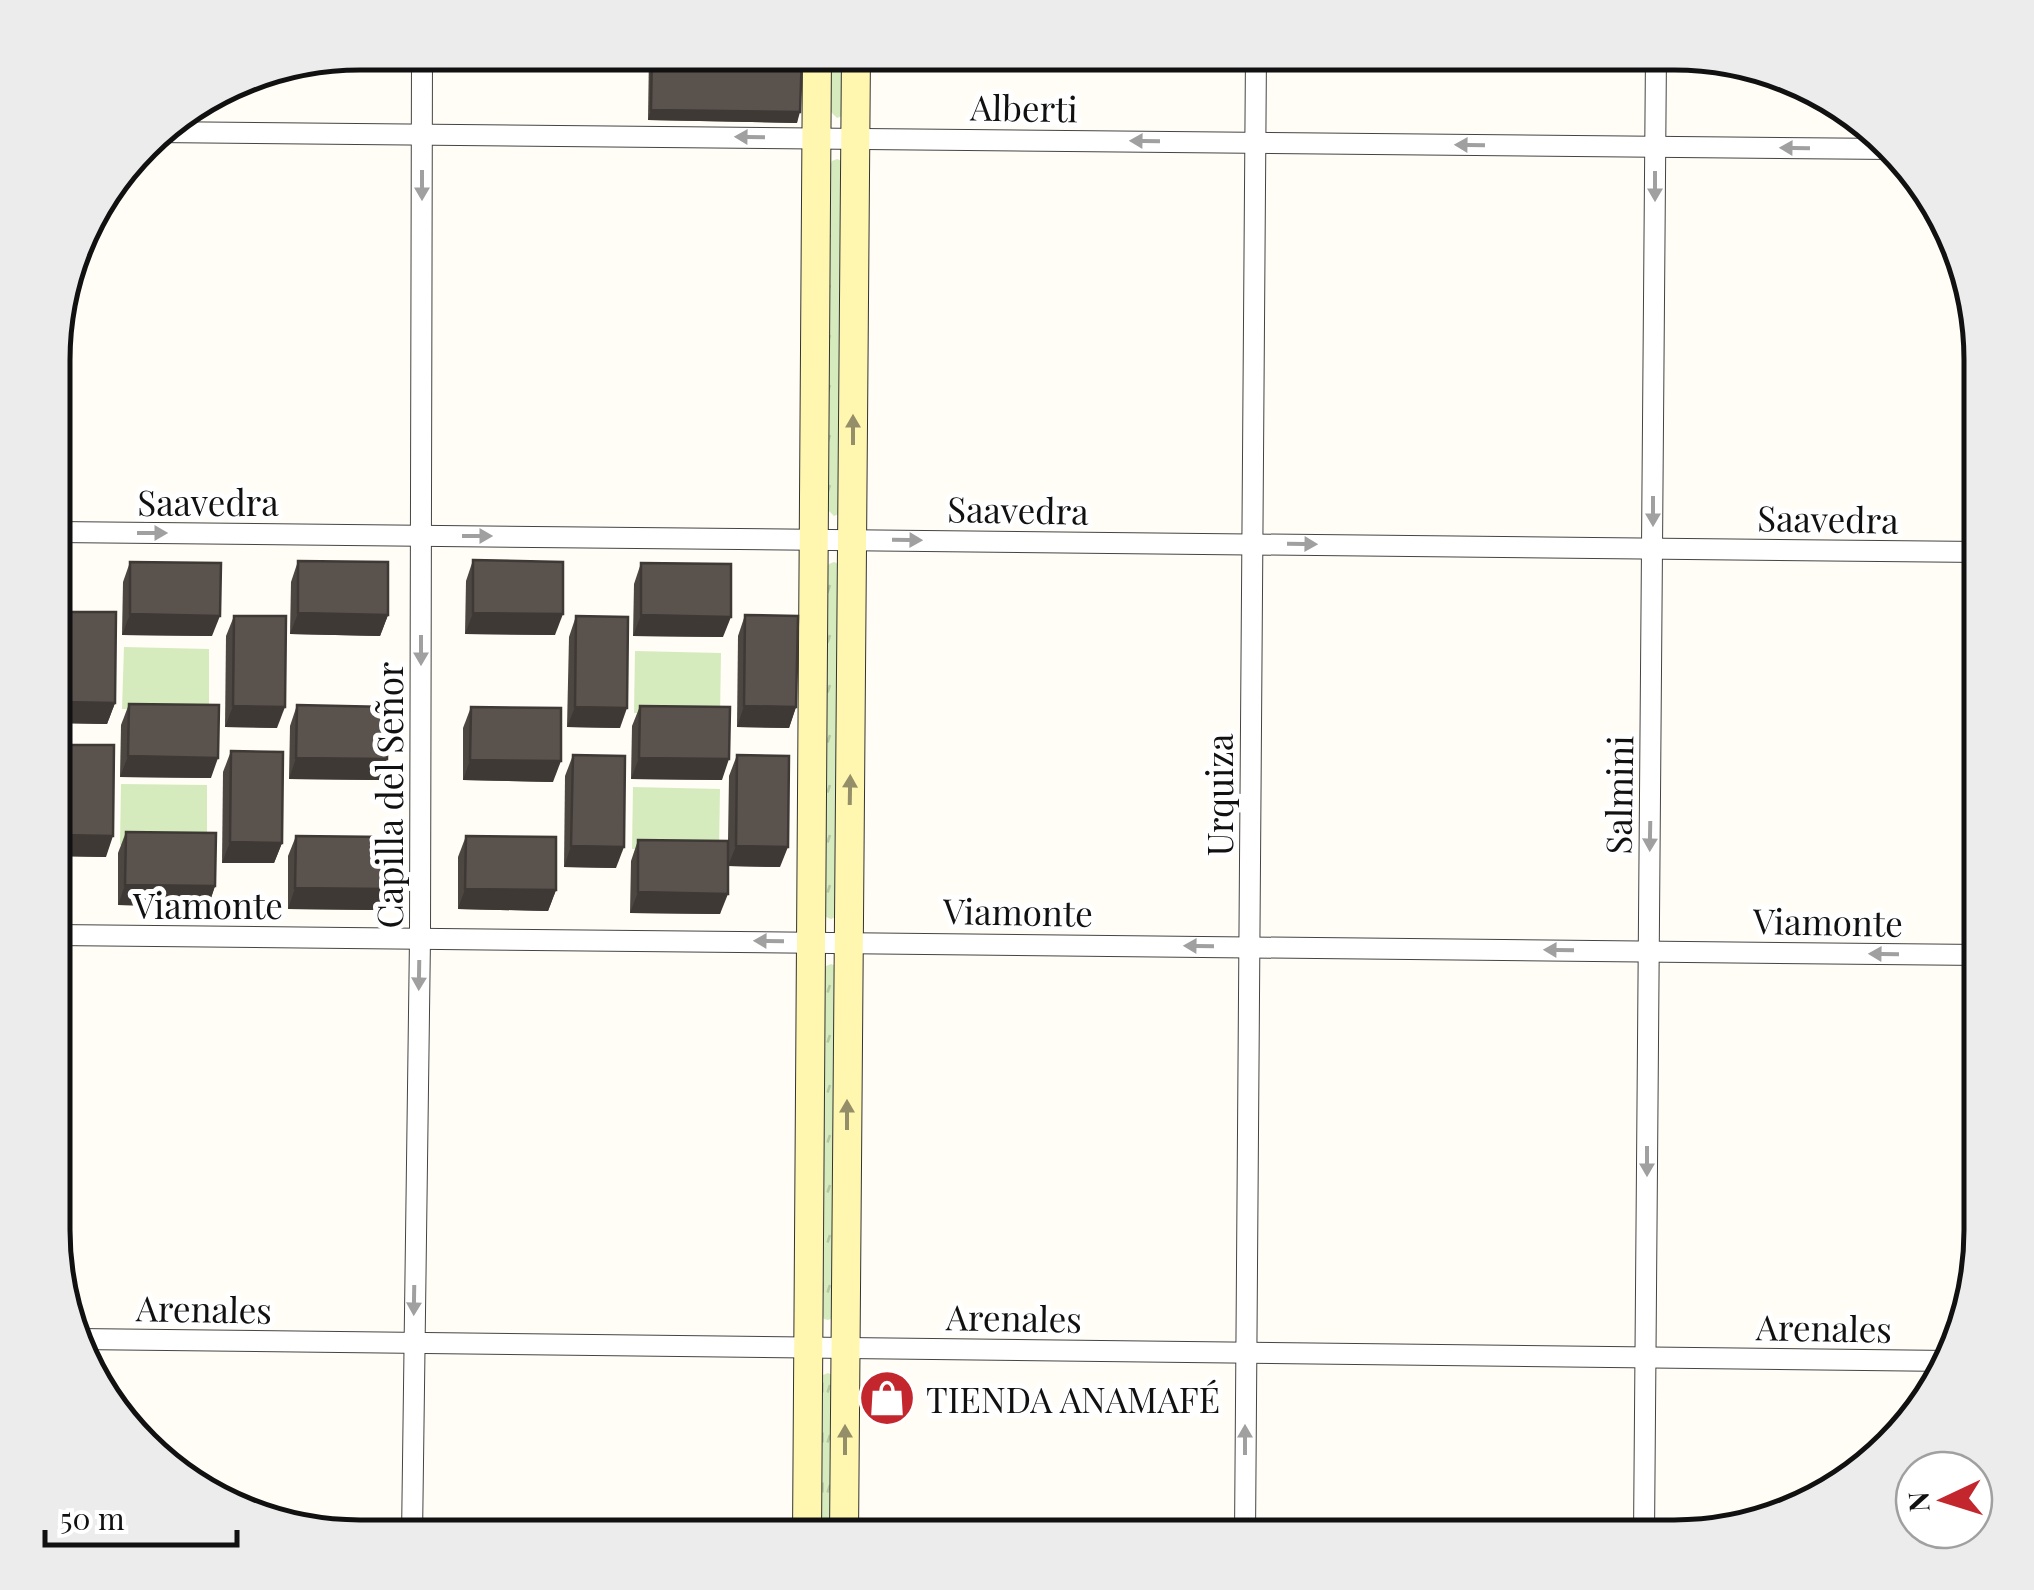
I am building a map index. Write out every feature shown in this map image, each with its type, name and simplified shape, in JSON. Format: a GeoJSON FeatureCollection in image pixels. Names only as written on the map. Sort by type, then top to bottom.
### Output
{"type":"FeatureCollection","features":[{"type":"Feature","properties":{"kind":"main road"},"geometry":{"type":"LineString","coordinates":[[806,1519],[817,71]]}},
{"type":"Feature","properties":{"kind":"main road"},"geometry":{"type":"LineString","coordinates":[[844,1519],[856,71]]}},
{"type":"Feature","properties":{"kind":"street","name":"Capilla del Señor"},"geometry":{"type":"LineString","coordinates":[[412,1519],[420,938],[422,71]]}},
{"type":"Feature","properties":{"kind":"street","name":"Urquiza"},"geometry":{"type":"LineString","coordinates":[[1245,1520],[1256,71]]}},
{"type":"Feature","properties":{"kind":"street","name":"Salmini"},"geometry":{"type":"LineString","coordinates":[[1644,1520],[1656,71]]}},
{"type":"Feature","properties":{"kind":"street","name":"Alberti"},"geometry":{"type":"LineString","coordinates":[[182,132],[1872,149]]}},
{"type":"Feature","properties":{"kind":"street","name":"Saavedra"},"geometry":{"type":"LineString","coordinates":[[70,532],[1964,552]]}},
{"type":"Feature","properties":{"kind":"street","name":"Viamonte"},"geometry":{"type":"LineString","coordinates":[[71,935],[1963,955]]}},
{"type":"Feature","properties":{"kind":"street","name":"Arenales"},"geometry":{"type":"LineString","coordinates":[[92,1340],[1932,1361]]}},
{"type":"Feature","properties":{"kind":"green space"},"geometry":{"type":"Polygon","coordinates":[[[831,71],[844,71],[842,116],[837,118],[830,111],[831,71]]]}},
{"type":"Feature","properties":{"kind":"green space"},"geometry":{"type":"Polygon","coordinates":[[[837,159],[842,161],[839,514],[834,516],[827,509],[830,166],[837,159]]]}},
{"type":"Feature","properties":{"kind":"green space"},"geometry":{"type":"Polygon","coordinates":[[[834,562],[839,564],[836,917],[831,919],[824,912],[827,568],[834,562]]]}},
{"type":"Feature","properties":{"kind":"green space"},"geometry":{"type":"Polygon","coordinates":[[[124,647],[209,649],[209,710],[122,709],[124,647]]]}},
{"type":"Feature","properties":{"kind":"green space"},"geometry":{"type":"Polygon","coordinates":[[[635,651],[721,653],[720,715],[634,713],[635,651]]]}},
{"type":"Feature","properties":{"kind":"green space"},"geometry":{"type":"Polygon","coordinates":[[[121,784],[207,785],[207,847],[120,845],[121,784]]]}},
{"type":"Feature","properties":{"kind":"green space"},"geometry":{"type":"Polygon","coordinates":[[[633,787],[720,789],[719,851],[632,849],[633,787]]]}},
{"type":"Feature","properties":{"kind":"green space"},"geometry":{"type":"Polygon","coordinates":[[[831,964],[836,966],[833,1318],[828,1320],[822,1314],[825,970],[831,964]]]}},
{"type":"Feature","properties":{"kind":"green space"},"geometry":{"type":"Polygon","coordinates":[[[823,1375],[832,1375],[833,1519],[820,1519],[823,1375]]]}},
{"type":"Feature","properties":{"kind":"building"},"geometry":{"type":"Polygon","coordinates":[[[652,71],[801,71],[800,112],[651,110],[652,71]]]}},
{"type":"Feature","properties":{"kind":"building"},"geometry":{"type":"Polygon","coordinates":[[[473,560],[563,562],[563,614],[473,613],[473,560]]]}},
{"type":"Feature","properties":{"kind":"building"},"geometry":{"type":"Polygon","coordinates":[[[298,561],[388,562],[388,615],[298,613],[298,561]]]}},
{"type":"Feature","properties":{"kind":"building"},"geometry":{"type":"Polygon","coordinates":[[[130,562],[221,563],[220,616],[130,614],[130,562]]]}},
{"type":"Feature","properties":{"kind":"building"},"geometry":{"type":"Polygon","coordinates":[[[641,563],[731,564],[731,617],[641,615],[641,563]]]}},
{"type":"Feature","properties":{"kind":"building"},"geometry":{"type":"Polygon","coordinates":[[[70,612],[116,612],[115,703],[70,702],[70,612]]]}},
{"type":"Feature","properties":{"kind":"building"},"geometry":{"type":"Polygon","coordinates":[[[745,615],[798,616],[796,707],[744,706],[745,615]]]}},
{"type":"Feature","properties":{"kind":"building"},"geometry":{"type":"Polygon","coordinates":[[[234,616],[286,616],[285,707],[233,706],[234,616]]]}},
{"type":"Feature","properties":{"kind":"building"},"geometry":{"type":"Polygon","coordinates":[[[576,616],[628,617],[627,708],[575,707],[576,616]]]}},
{"type":"Feature","properties":{"kind":"building"},"geometry":{"type":"Polygon","coordinates":[[[129,704],[219,705],[218,758],[128,756],[129,704]]]}},
{"type":"Feature","properties":{"kind":"building"},"geometry":{"type":"Polygon","coordinates":[[[297,705],[388,707],[387,759],[296,758],[297,705]]]}},
{"type":"Feature","properties":{"kind":"building"},"geometry":{"type":"Polygon","coordinates":[[[640,706],[730,707],[729,759],[639,758],[640,706]]]}},
{"type":"Feature","properties":{"kind":"building"},"geometry":{"type":"Polygon","coordinates":[[[471,707],[561,708],[561,761],[470,760],[471,707]]]}},
{"type":"Feature","properties":{"kind":"building"},"geometry":{"type":"Polygon","coordinates":[[[70,745],[114,745],[113,836],[71,835],[70,745]]]}},
{"type":"Feature","properties":{"kind":"building"},"geometry":{"type":"Polygon","coordinates":[[[231,751],[283,752],[282,843],[230,842],[231,751]]]}},
{"type":"Feature","properties":{"kind":"building"},"geometry":{"type":"Polygon","coordinates":[[[573,755],[625,756],[624,847],[571,846],[573,755]]]}},
{"type":"Feature","properties":{"kind":"building"},"geometry":{"type":"Polygon","coordinates":[[[737,755],[789,756],[788,847],[736,846],[737,755]]]}},
{"type":"Feature","properties":{"kind":"building"},"geometry":{"type":"Polygon","coordinates":[[[126,832],[216,833],[215,886],[125,885],[126,832]]]}},
{"type":"Feature","properties":{"kind":"building"},"geometry":{"type":"Polygon","coordinates":[[[296,836],[387,837],[386,889],[295,888],[296,836]]]}},
{"type":"Feature","properties":{"kind":"building"},"geometry":{"type":"Polygon","coordinates":[[[466,836],[556,837],[556,890],[465,889],[466,836]]]}},
{"type":"Feature","properties":{"kind":"building"},"geometry":{"type":"Polygon","coordinates":[[[638,840],[728,841],[728,894],[638,892],[638,840]]]}},
{"type":"Feature","properties":{"kind":"place","name":"TIENDA ANAMAFÉ"},"geometry":{"type":"Point","coordinates":[887,1398]}}]}
